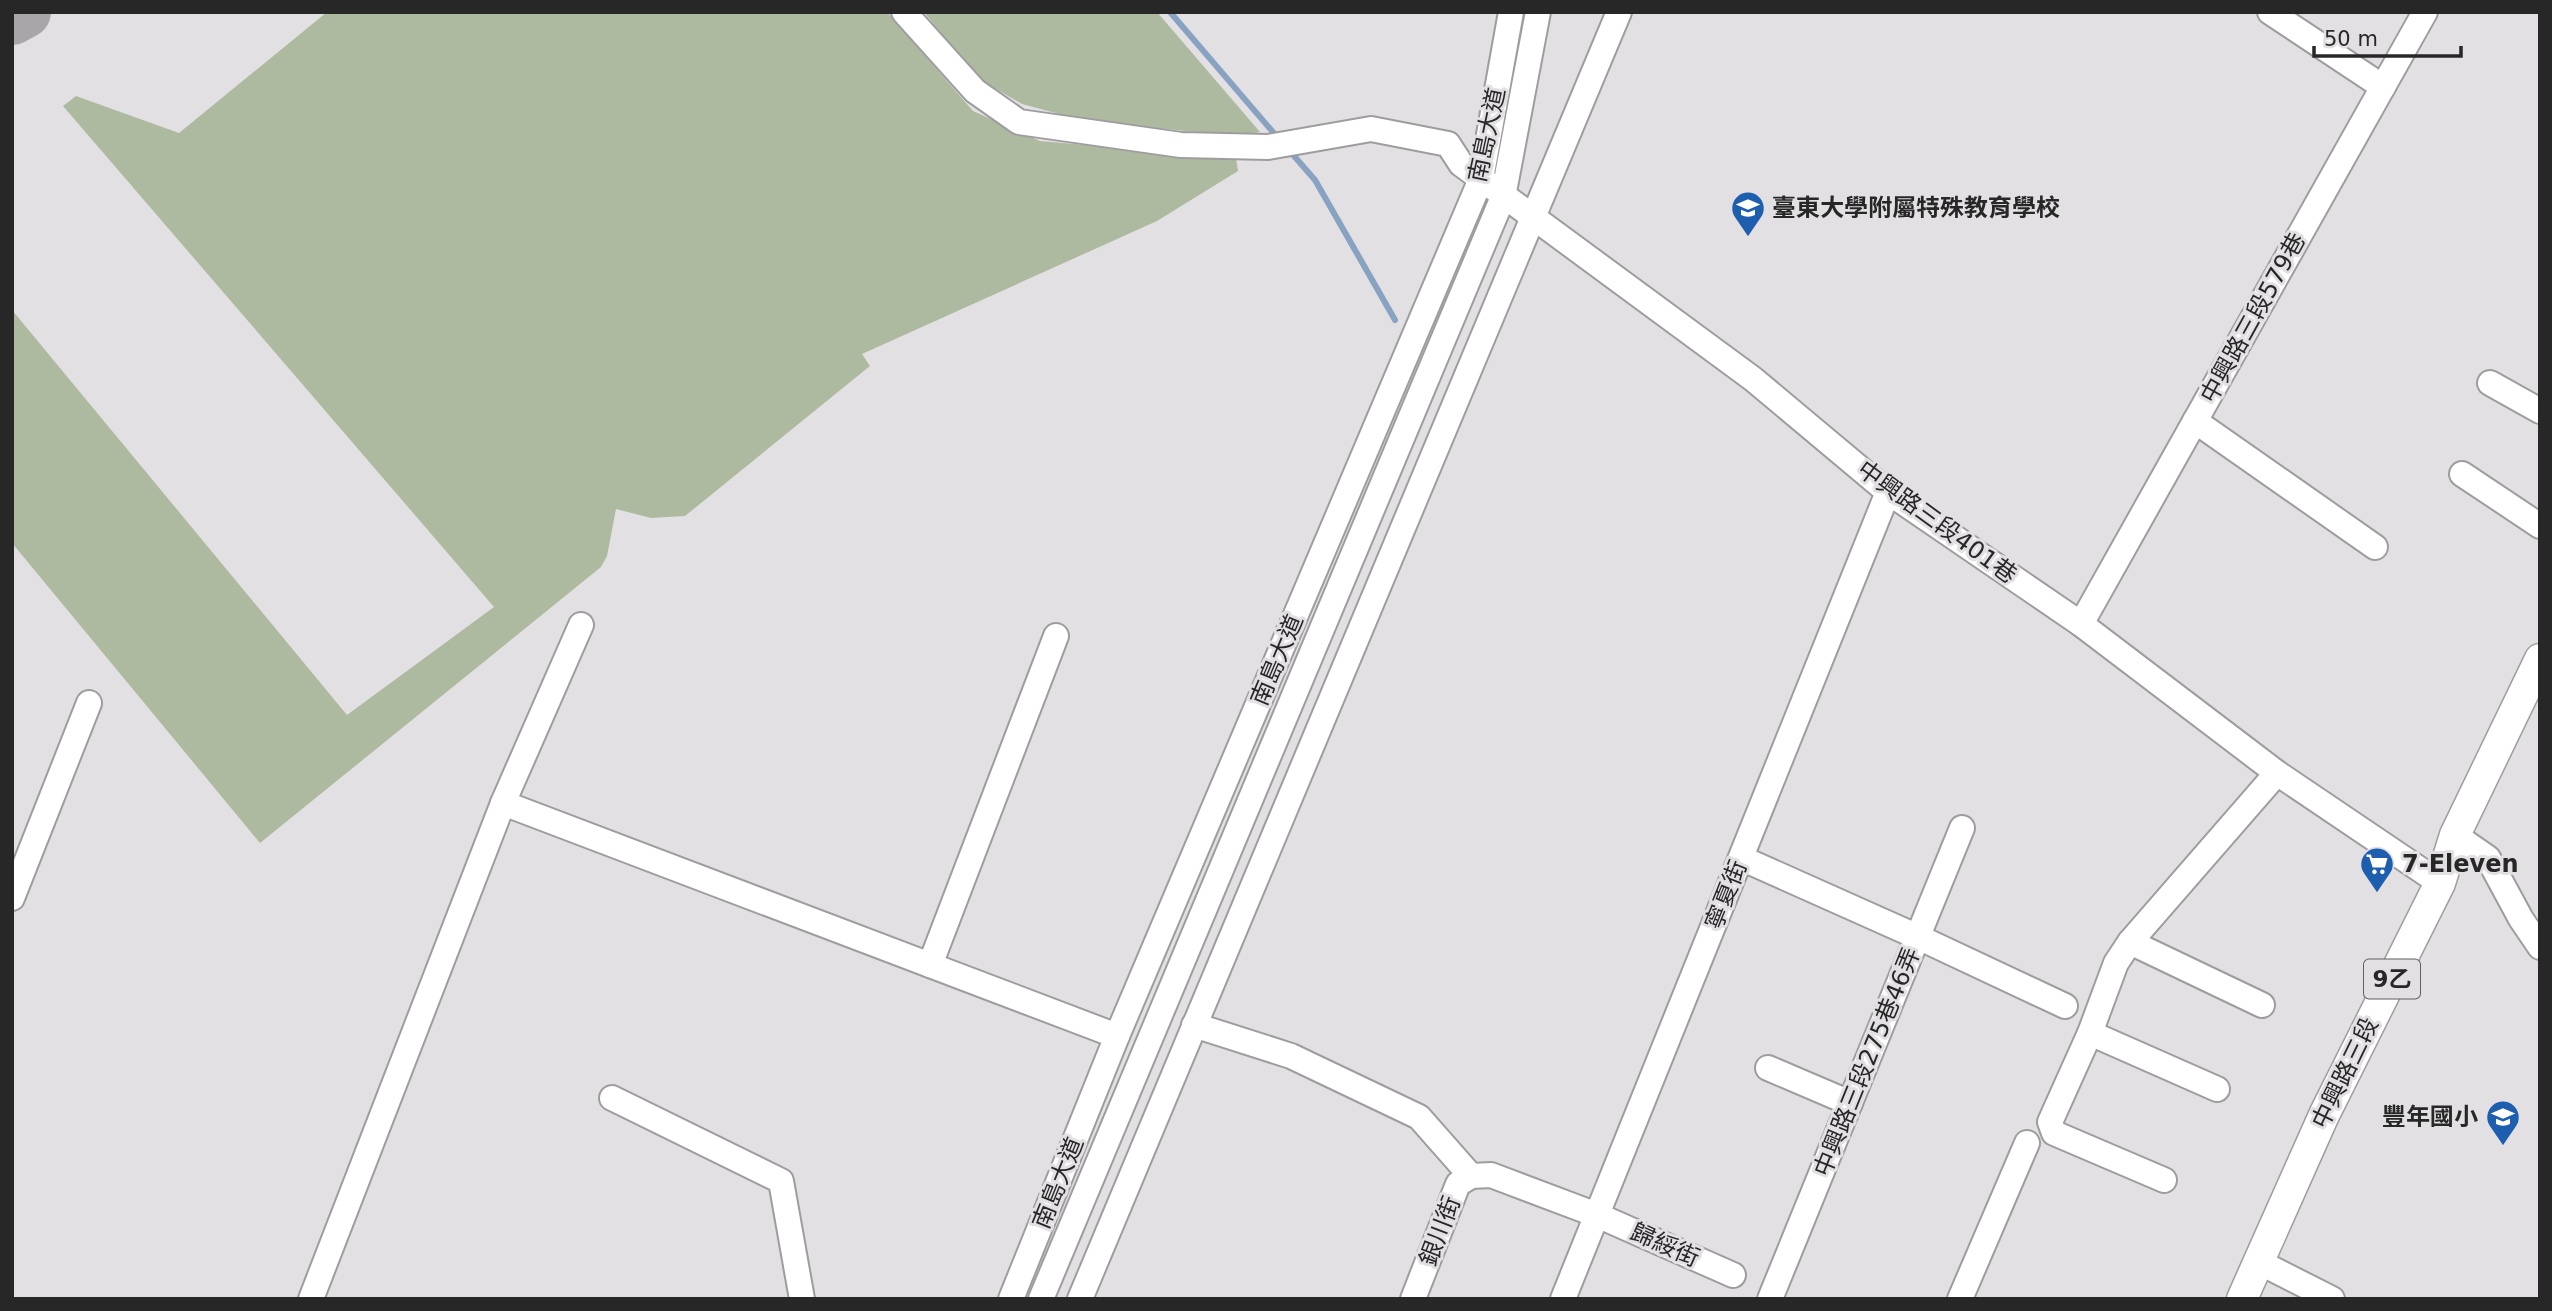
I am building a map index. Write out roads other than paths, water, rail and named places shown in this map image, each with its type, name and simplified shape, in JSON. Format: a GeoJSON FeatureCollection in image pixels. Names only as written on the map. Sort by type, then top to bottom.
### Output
{"type":"FeatureCollection","features":[{"type":"Feature","properties":{"kind":"main road","name":"中興路三段"},"geometry":{"type":"LineString","coordinates":[[2242,1299],[2324,1115],[2440,883],[2455,835],[2540,659]]}},
{"type":"Feature","properties":{"kind":"street","name":"中興路三段401巷"},"geometry":{"type":"LineString","coordinates":[[904,12],[975,91],[1019,122],[1181,145],[1268,147],[1371,129],[1448,144],[1461,164],[1753,380],[1888,492],[2081,624],[2277,773],[2440,883]]}},
{"type":"Feature","properties":{"kind":"street","name":"南島大道"},"geometry":{"type":"LineString","coordinates":[[1014,1298],[1117,1036],[1481,179],[1511,12]]}},
{"type":"Feature","properties":{"kind":"street","name":"南島大道"},"geometry":{"type":"LineString","coordinates":[[1041,1299],[1503,197],[1538,12]]}},
{"type":"Feature","properties":{"kind":"street"},"geometry":{"type":"LineString","coordinates":[[1080,1299],[1619,12]]}},
{"type":"Feature","properties":{"kind":"street"},"geometry":{"type":"LineString","coordinates":[[2270,12],[2383,87]]}},
{"type":"Feature","properties":{"kind":"street","name":"中興路三段579巷"},"geometry":{"type":"LineString","coordinates":[[2081,624],[2383,87],[2419,14]]}},
{"type":"Feature","properties":{"kind":"street"},"geometry":{"type":"LineString","coordinates":[[2490,383],[2540,411]]}},
{"type":"Feature","properties":{"kind":"street"},"geometry":{"type":"LineString","coordinates":[[2195,421],[2375,547]]}},
{"type":"Feature","properties":{"kind":"street"},"geometry":{"type":"LineString","coordinates":[[2462,474],[2540,526]]}},
{"type":"Feature","properties":{"kind":"street","name":"寧夏街"},"geometry":{"type":"LineString","coordinates":[[1563,1299],[1888,492]]}},
{"type":"Feature","properties":{"kind":"street"},"geometry":{"type":"LineString","coordinates":[[311,1299],[503,803],[580,625]]}},
{"type":"Feature","properties":{"kind":"street"},"geometry":{"type":"LineString","coordinates":[[930,965],[1056,636]]}},
{"type":"Feature","properties":{"kind":"street"},"geometry":{"type":"LineString","coordinates":[[12,898],[89,703]]}},
{"type":"Feature","properties":{"kind":"street"},"geometry":{"type":"LineString","coordinates":[[2164,1180],[2054,1133],[2050,1122],[2090,1033],[2116,963],[2130,942],[2277,773]]}},
{"type":"Feature","properties":{"kind":"street"},"geometry":{"type":"LineString","coordinates":[[503,803],[1117,1036]]}},
{"type":"Feature","properties":{"kind":"street","name":"中興路三段275巷46弄"},"geometry":{"type":"LineString","coordinates":[[1774,1298],[1850,1102],[1962,828]]}},
{"type":"Feature","properties":{"kind":"street"},"geometry":{"type":"LineString","coordinates":[[2455,835],[2488,858],[2521,919],[2540,947]]}},
{"type":"Feature","properties":{"kind":"street"},"geometry":{"type":"LineString","coordinates":[[1741,858],[2065,1006]]}},
{"type":"Feature","properties":{"kind":"street"},"geometry":{"type":"LineString","coordinates":[[2130,942],[2262,1004]]}},
{"type":"Feature","properties":{"kind":"street"},"geometry":{"type":"LineString","coordinates":[[1194,1026],[1291,1056],[1419,1116],[1471,1176]]}},
{"type":"Feature","properties":{"kind":"street"},"geometry":{"type":"LineString","coordinates":[[2090,1033],[2217,1089]]}},
{"type":"Feature","properties":{"kind":"street"},"geometry":{"type":"LineString","coordinates":[[1768,1068],[1850,1102]]}},
{"type":"Feature","properties":{"kind":"street"},"geometry":{"type":"LineString","coordinates":[[612,1098],[781,1181],[803,1299]]}},
{"type":"Feature","properties":{"kind":"street"},"geometry":{"type":"LineString","coordinates":[[1960,1299],[2027,1143]]}},
{"type":"Feature","properties":{"kind":"street","name":"銀川街"},"geometry":{"type":"LineString","coordinates":[[1413,1299],[1458,1184],[1471,1176],[1491,1175],[1597,1215]]}},
{"type":"Feature","properties":{"kind":"street","name":"歸綏街"},"geometry":{"type":"LineString","coordinates":[[1597,1215],[1733,1275]]}},
{"type":"Feature","properties":{"kind":"street"},"geometry":{"type":"LineString","coordinates":[[2259,1262],[2332,1299]]}},
{"type":"Feature","properties":{"kind":"waterway"},"geometry":{"type":"LineString","coordinates":[[1170,12],[1278,138]]}},
{"type":"Feature","properties":{"kind":"waterway"},"geometry":{"type":"LineString","coordinates":[[1288,149],[1315,180],[1395,320]]}},
{"type":"Feature","properties":{"kind":"place","name":"臺東大學附屬特殊教育學校"},"geometry":{"type":"Point","coordinates":[1748,238]}},
{"type":"Feature","properties":{"kind":"place","name":"7-Eleven"},"geometry":{"type":"Point","coordinates":[2377,894]}},
{"type":"Feature","properties":{"kind":"place","name":"豐年國小"},"geometry":{"type":"Point","coordinates":[2503,1147]}}]}
